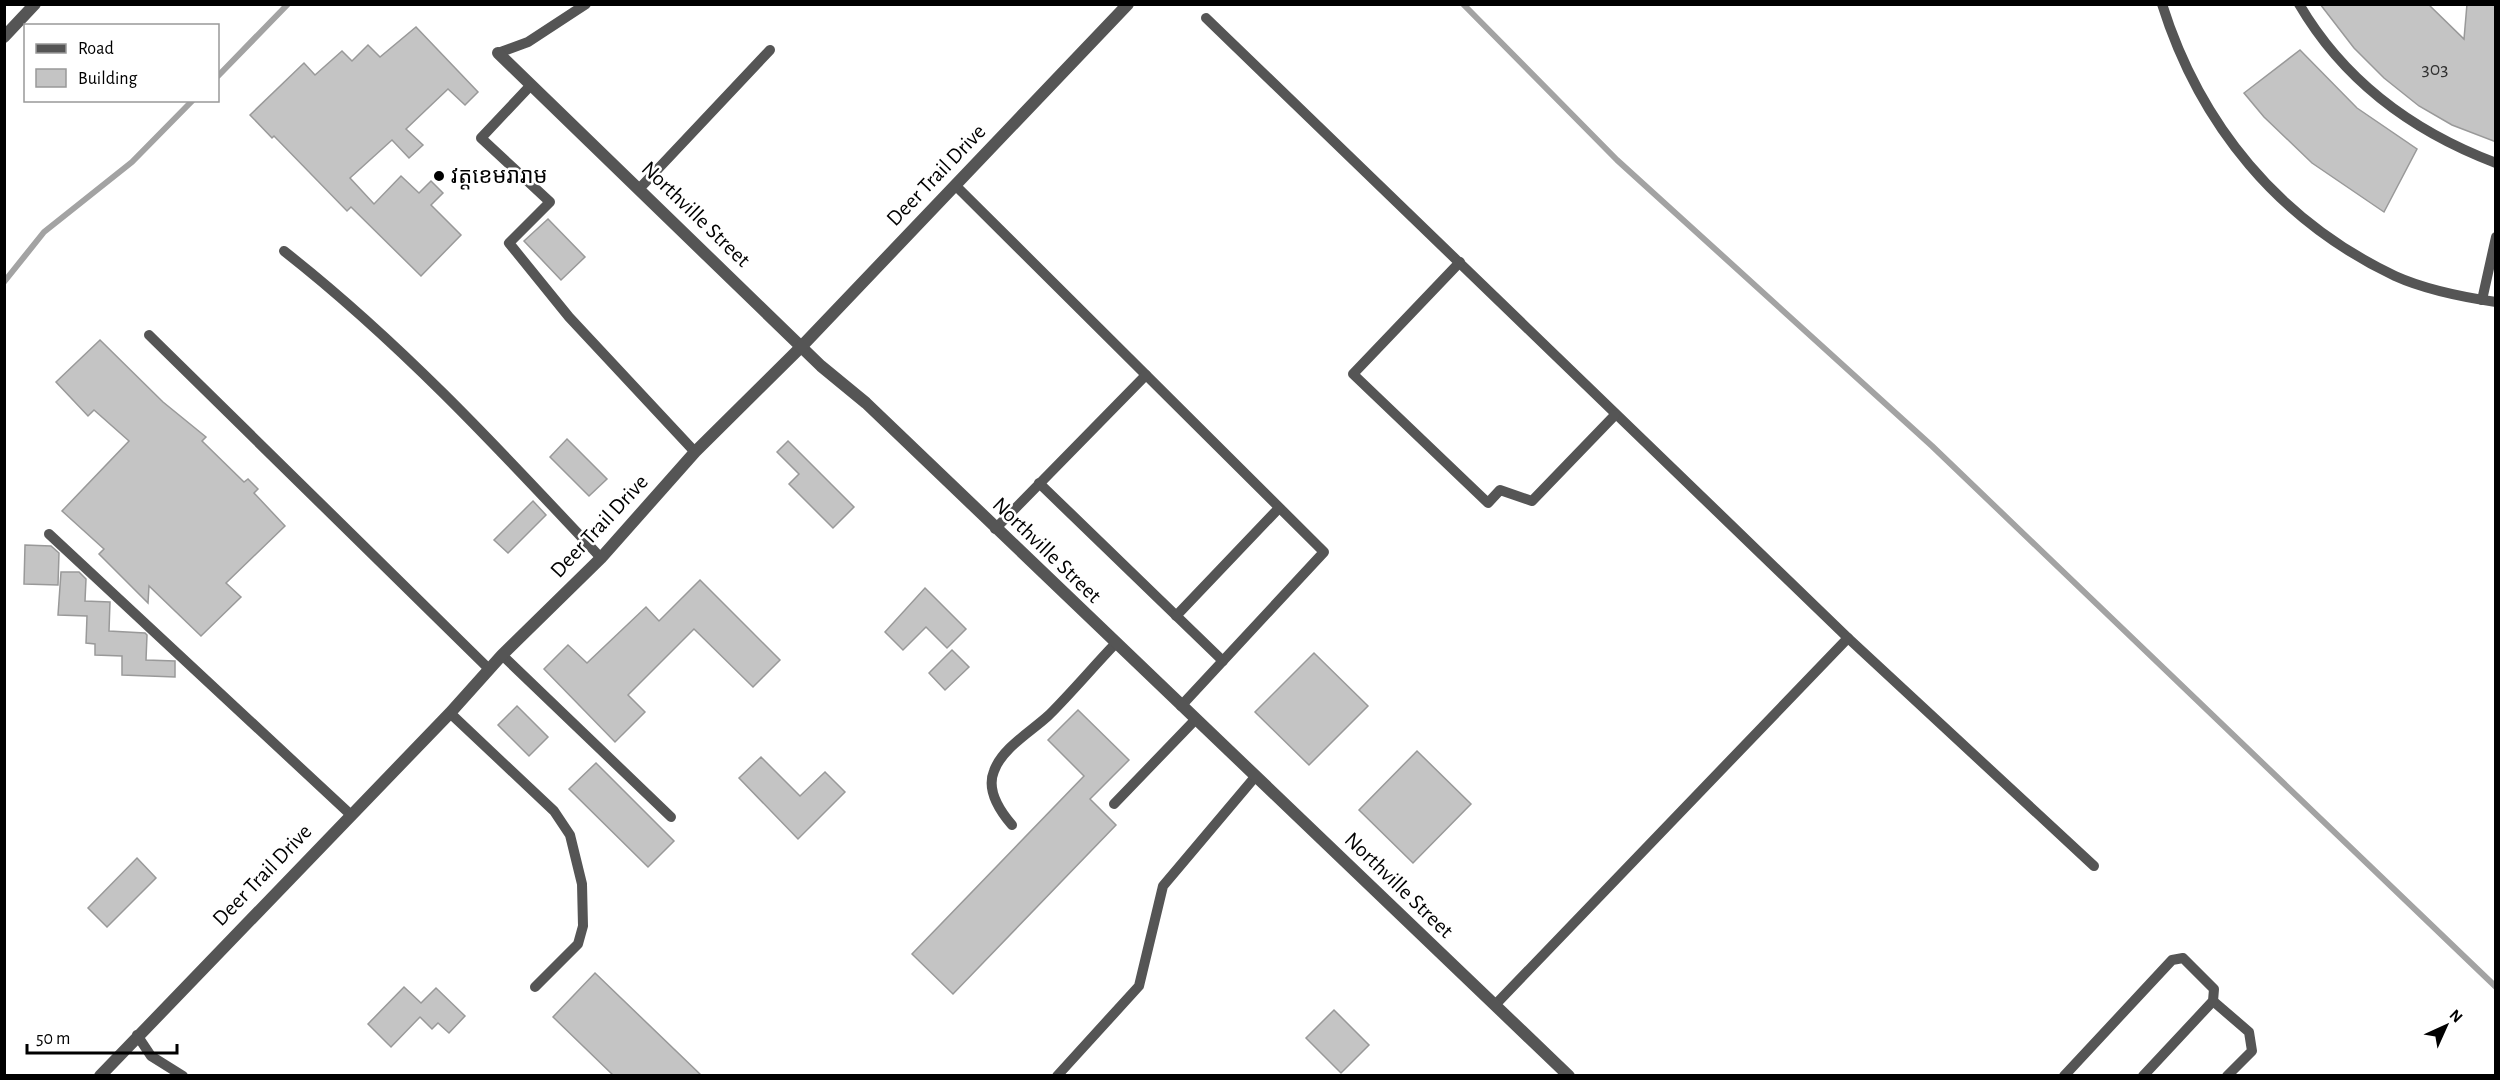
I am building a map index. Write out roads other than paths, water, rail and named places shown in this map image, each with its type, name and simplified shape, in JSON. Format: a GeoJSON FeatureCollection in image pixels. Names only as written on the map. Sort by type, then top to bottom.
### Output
{"type":"FeatureCollection","features":[{"type":"Feature","properties":{"kind":"street"},"geometry":{"type":"LineString","coordinates":[[4,37],[35,4]]}},
{"type":"Feature","properties":{"kind":"street","name":"Deer Trail Drive"},"geometry":{"type":"LineString","coordinates":[[100,1076],[350,814],[450,713],[502,655],[601,558],[695,453],[802,346],[1128,4]]}},
{"type":"Feature","properties":{"kind":"street","name":"Northville Street"},"geometry":{"type":"LineString","coordinates":[[498,53],[802,346],[866,403],[1115,644],[1569,1076]]}},
{"type":"Feature","properties":{"kind":"lane"},"geometry":{"type":"LineString","coordinates":[[498,53],[528,42],[586,4]]}},
{"type":"Feature","properties":{"kind":"lane"},"geometry":{"type":"LineString","coordinates":[[2162,4],[2176,48],[2211,116],[2248,166],[2280,198],[2338,242],[2395,276],[2454,295],[2496,302]]}},
{"type":"Feature","properties":{"kind":"lane"},"geometry":{"type":"LineString","coordinates":[[2299,4],[2328,45],[2382,102],[2457,148],[2496,162]]}},
{"type":"Feature","properties":{"kind":"lane"},"geometry":{"type":"LineString","coordinates":[[1206,18],[1848,638],[2094,866]]}},
{"type":"Feature","properties":{"kind":"lane"},"geometry":{"type":"LineString","coordinates":[[639,189],[770,50]]}},
{"type":"Feature","properties":{"kind":"lane"},"geometry":{"type":"LineString","coordinates":[[531,85],[481,138],[550,202],[509,243],[569,317],[695,453]]}},
{"type":"Feature","properties":{"kind":"lane"},"geometry":{"type":"LineString","coordinates":[[955,185],[1324,552],[1181,706]]}},
{"type":"Feature","properties":{"kind":"lane"},"geometry":{"type":"LineString","coordinates":[[2482,300],[2496,237]]}},
{"type":"Feature","properties":{"kind":"lane"},"geometry":{"type":"LineString","coordinates":[[284,251],[327,285],[464,412],[601,558]]}},
{"type":"Feature","properties":{"kind":"lane"},"geometry":{"type":"LineString","coordinates":[[1460,262],[1353,374],[1488,503],[1500,490],[1532,501],[1615,415]]}},
{"type":"Feature","properties":{"kind":"lane"},"geometry":{"type":"LineString","coordinates":[[149,335],[489,669]]}},
{"type":"Feature","properties":{"kind":"lane"},"geometry":{"type":"LineString","coordinates":[[995,528],[1146,375]]}},
{"type":"Feature","properties":{"kind":"lane"},"geometry":{"type":"LineString","coordinates":[[1039,483],[1223,661]]}},
{"type":"Feature","properties":{"kind":"lane"},"geometry":{"type":"LineString","coordinates":[[1176,616],[1279,508]]}},
{"type":"Feature","properties":{"kind":"lane"},"geometry":{"type":"LineString","coordinates":[[49,534],[350,814]]}},
{"type":"Feature","properties":{"kind":"lane"},"geometry":{"type":"LineString","coordinates":[[1495,1005],[1848,638]]}},
{"type":"Feature","properties":{"kind":"lane"},"geometry":{"type":"LineString","coordinates":[[1011,825],[1001,812],[993,793],[993,772],[1001,759],[1048,716],[1115,644]]}},
{"type":"Feature","properties":{"kind":"lane"},"geometry":{"type":"LineString","coordinates":[[502,655],[671,817]]}},
{"type":"Feature","properties":{"kind":"lane"},"geometry":{"type":"LineString","coordinates":[[450,713],[554,812],[570,835],[582,884],[583,926],[578,944],[535,987]]}},
{"type":"Feature","properties":{"kind":"lane"},"geometry":{"type":"LineString","coordinates":[[1114,804],[1195,720]]}},
{"type":"Feature","properties":{"kind":"lane"},"geometry":{"type":"LineString","coordinates":[[1057,1076],[1139,986],[1163,886],[1255,777]]}},
{"type":"Feature","properties":{"kind":"lane"},"geometry":{"type":"LineString","coordinates":[[2064,1076],[2172,960],[2183,958],[2214,989],[2213,1001],[2143,1076]]}},
{"type":"Feature","properties":{"kind":"lane"},"geometry":{"type":"LineString","coordinates":[[2213,1001],[2249,1032],[2252,1051],[2228,1076]]}},
{"type":"Feature","properties":{"kind":"lane"},"geometry":{"type":"LineString","coordinates":[[137,1035],[151,1056],[183,1076]]}},
{"type":"Feature","properties":{"kind":"waterway"},"geometry":{"type":"LineString","coordinates":[[219,75],[288,4]]}},
{"type":"Feature","properties":{"kind":"waterway"},"geometry":{"type":"LineString","coordinates":[[1463,4],[1617,160],[1932,446],[2496,987]]}},
{"type":"Feature","properties":{"kind":"waterway"},"geometry":{"type":"LineString","coordinates":[[4,282],[44,232],[132,162],[191,102]]}},
{"type":"Feature","properties":{"kind":"place","name":"វត្តខេមរារាម"},"geometry":{"type":"Point","coordinates":[439,176]}}]}
